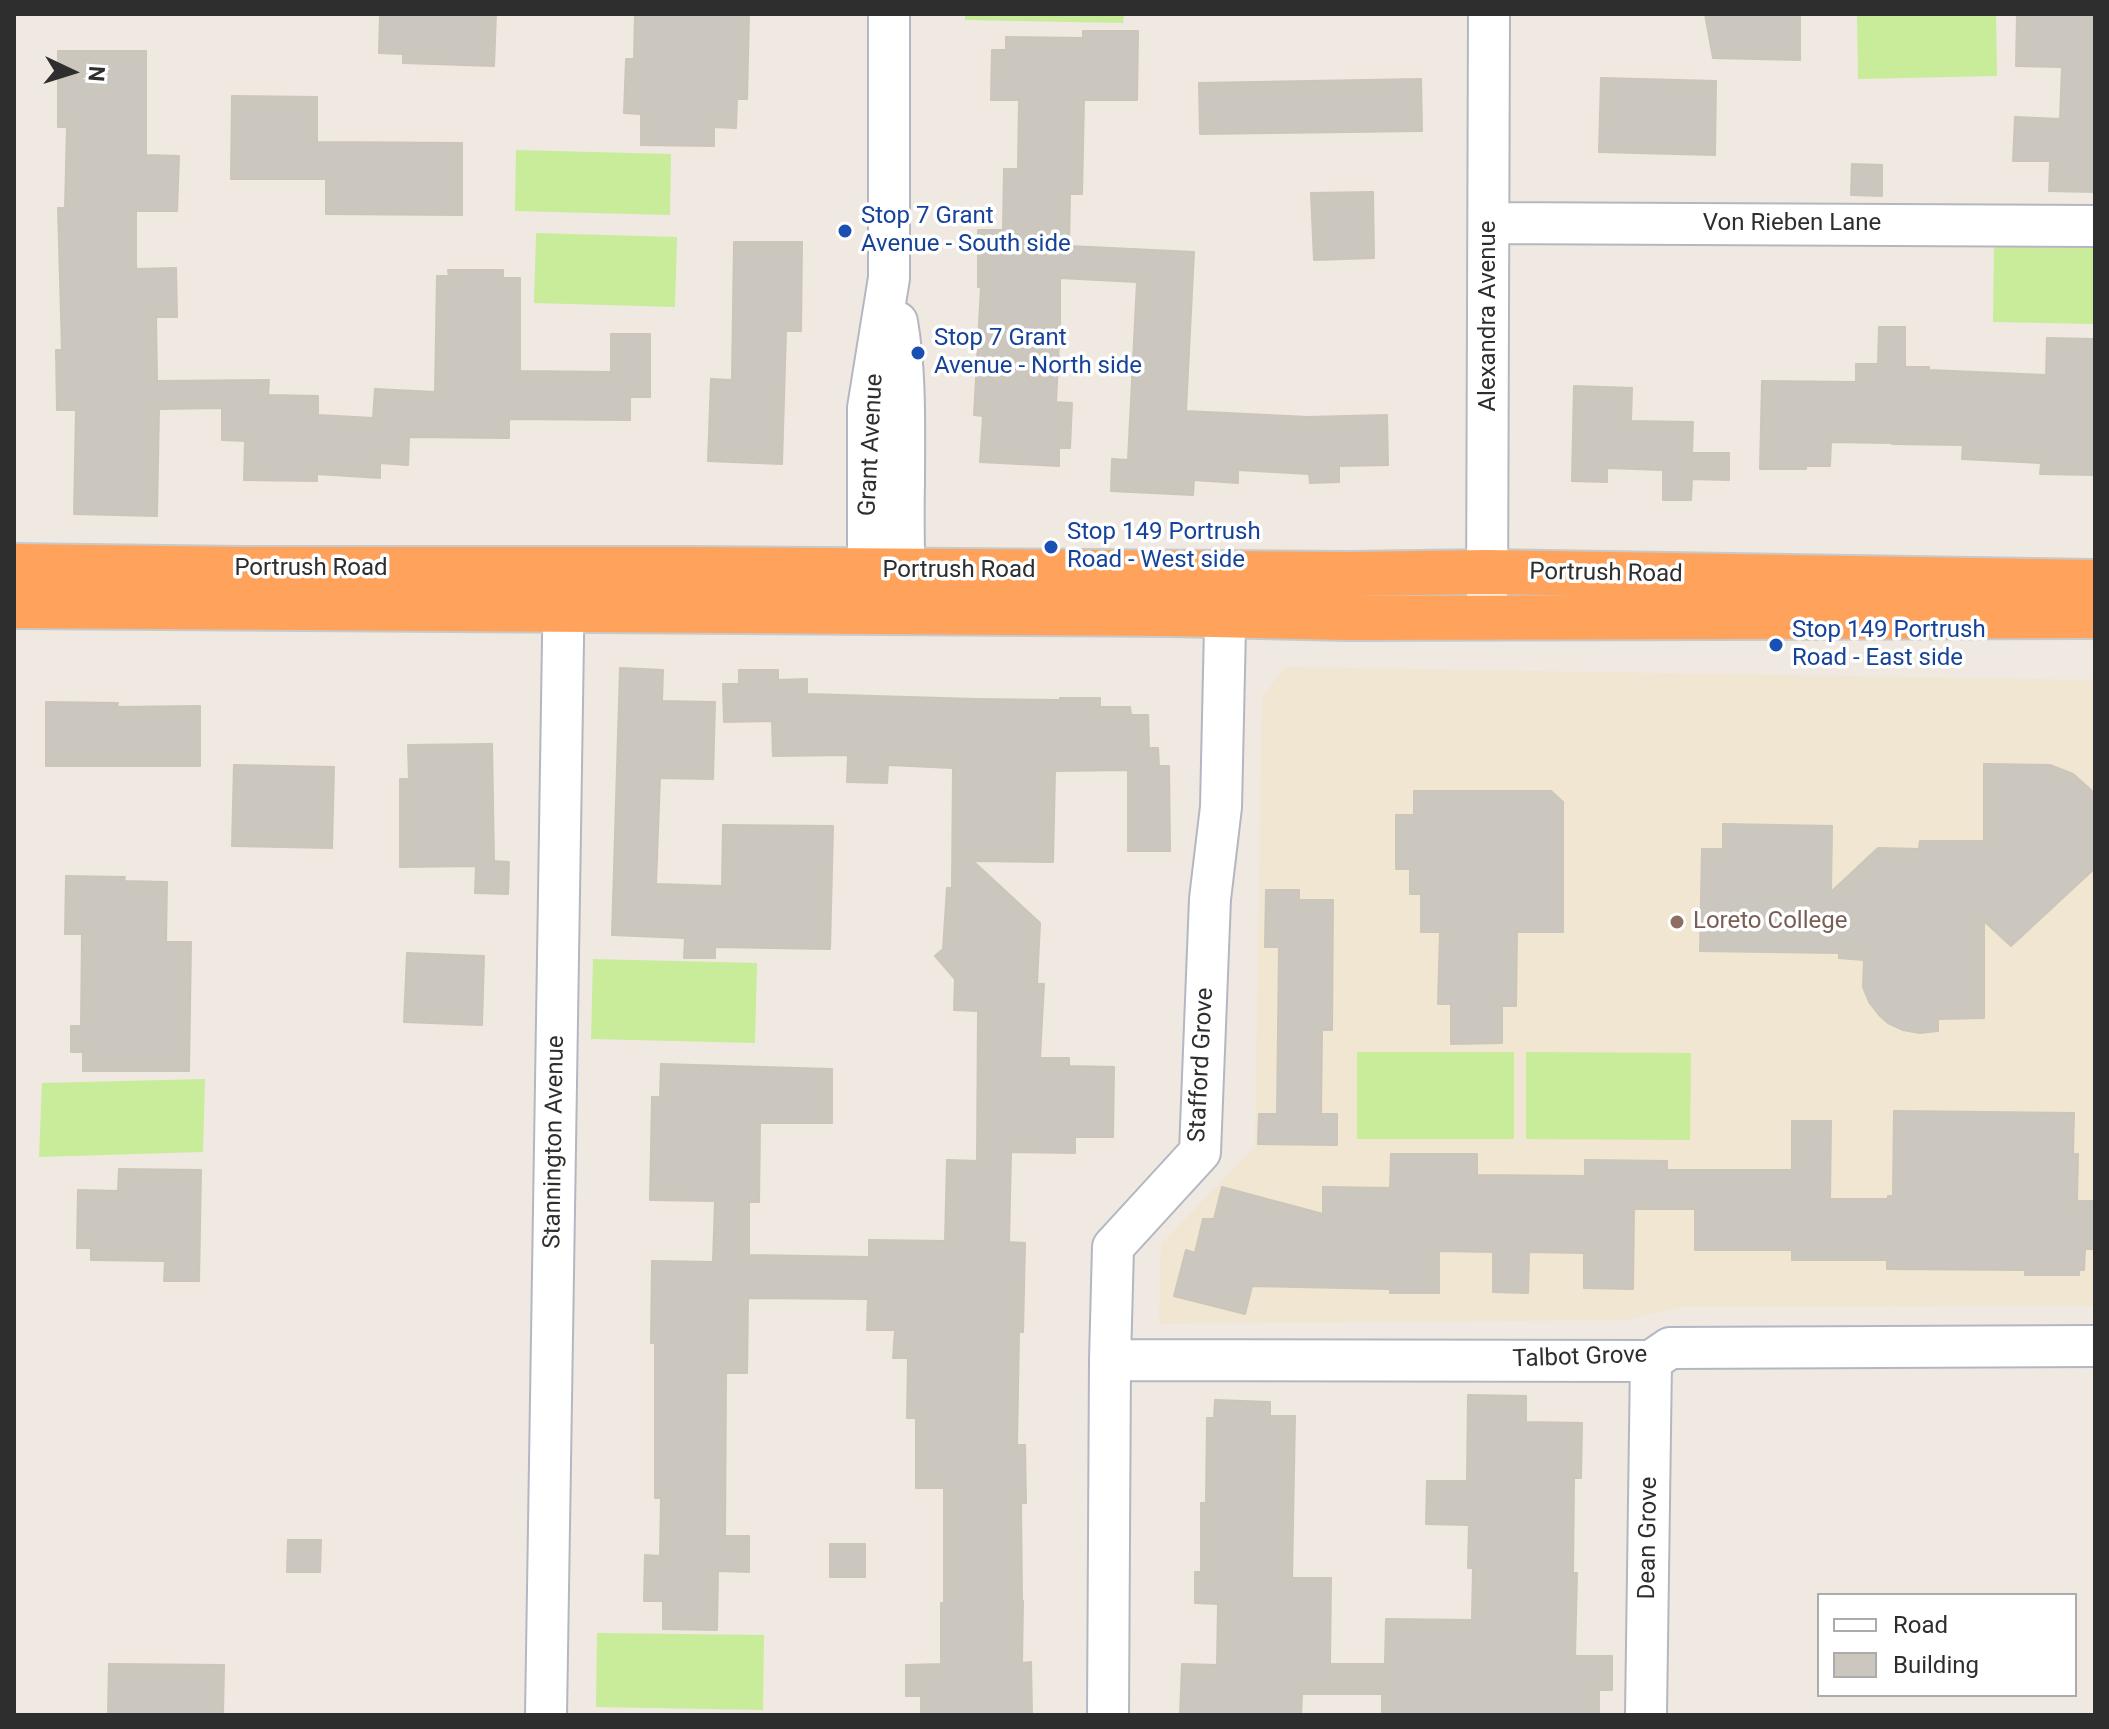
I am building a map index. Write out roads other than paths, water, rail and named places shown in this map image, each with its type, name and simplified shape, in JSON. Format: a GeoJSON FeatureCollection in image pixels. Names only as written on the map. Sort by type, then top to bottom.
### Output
{"type":"FeatureCollection","features":[{"type":"Feature","properties":{"kind":"highway","name":"Portrush Road"},"geometry":{"type":"LineString","coordinates":[[14,566],[244,569],[564,590]]}},
{"type":"Feature","properties":{"kind":"highway","name":"Portrush Road"},"geometry":{"type":"LineString","coordinates":[[1225,595],[1487,572],[2095,582]]}},
{"type":"Feature","properties":{"kind":"highway","name":"Portrush Road"},"geometry":{"type":"LineString","coordinates":[[14,606],[564,590],[1225,595],[1486,618],[2095,616]]}},
{"type":"Feature","properties":{"kind":"street","name":"Grant Avenue"},"geometry":{"type":"LineString","coordinates":[[886,592],[868,408],[889,278],[889,14]]}},
{"type":"Feature","properties":{"kind":"street","name":"Alexandra Avenue"},"geometry":{"type":"LineString","coordinates":[[1486,618],[1489,14]]}},
{"type":"Feature","properties":{"kind":"street","name":"Von Rieben Lane"},"geometry":{"type":"LineString","coordinates":[[1489,223],[2095,226]]}},
{"type":"Feature","properties":{"kind":"street","name":"Stannington Avenue"},"geometry":{"type":"LineString","coordinates":[[546,1715],[564,590]]}},
{"type":"Feature","properties":{"kind":"street","name":"Stafford Grove"},"geometry":{"type":"LineString","coordinates":[[1108,1715],[1113,1247],[1200,1152],[1210,899],[1221,807],[1225,595]]}},
{"type":"Feature","properties":{"kind":"street","name":"Talbot Grove"},"geometry":{"type":"LineString","coordinates":[[1110,1360],[1651,1361],[1670,1348],[2095,1346]]}},
{"type":"Feature","properties":{"kind":"street","name":"Dean Grove"},"geometry":{"type":"LineString","coordinates":[[1646,1715],[1651,1361]]}},
{"type":"Feature","properties":{"kind":"place","name":"Stop 7 Grant Avenue - South side"},"geometry":{"type":"Point","coordinates":[845,231]}},
{"type":"Feature","properties":{"kind":"place","name":"Stop 7 Grant Avenue - North side"},"geometry":{"type":"Point","coordinates":[918,353]}},
{"type":"Feature","properties":{"kind":"place","name":"Stop 149 Portrush Road - West side"},"geometry":{"type":"Point","coordinates":[1051,547]}},
{"type":"Feature","properties":{"kind":"place","name":"Stop 149 Portrush Road - East side"},"geometry":{"type":"Point","coordinates":[1776,645]}},
{"type":"Feature","properties":{"kind":"place","name":"Loreto College"},"geometry":{"type":"Point","coordinates":[1677,922]}}]}
